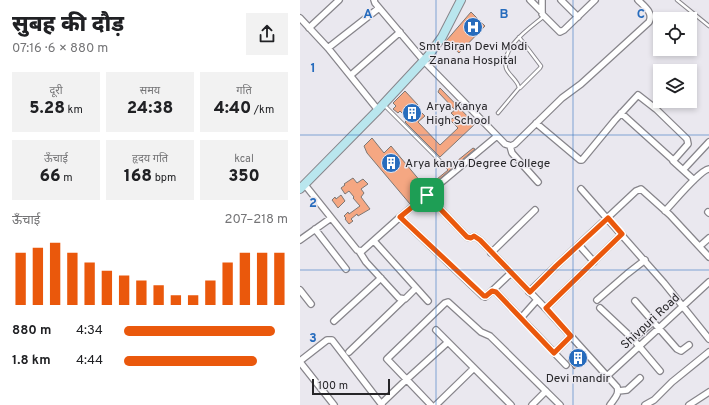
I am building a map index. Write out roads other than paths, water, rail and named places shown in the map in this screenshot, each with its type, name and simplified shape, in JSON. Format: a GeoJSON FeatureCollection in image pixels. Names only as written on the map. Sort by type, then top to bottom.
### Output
{"type":"FeatureCollection","features":[{"type":"Feature","properties":{"kind":"main road"},"geometry":{"type":"LineString","coordinates":[[302,187],[424,61],[442,37],[461,0]]}},
{"type":"Feature","properties":{"kind":"street"},"geometry":{"type":"LineString","coordinates":[[309,28],[339,0]]}},
{"type":"Feature","properties":{"kind":"street"},"geometry":{"type":"LineString","coordinates":[[374,0],[379,8],[424,61],[505,144],[510,146],[515,144],[562,98],[581,84],[651,20],[650,14],[638,0]]}},
{"type":"Feature","properties":{"kind":"street"},"geometry":{"type":"LineString","coordinates":[[530,0],[560,32],[578,17],[592,1]]}},
{"type":"Feature","properties":{"kind":"street"},"geometry":{"type":"LineString","coordinates":[[542,0],[542,14]]}},
{"type":"Feature","properties":{"kind":"street"},"geometry":{"type":"LineString","coordinates":[[561,0],[578,17]]}},
{"type":"Feature","properties":{"kind":"street"},"geometry":{"type":"LineString","coordinates":[[328,48],[379,8]]}},
{"type":"Feature","properties":{"kind":"street"},"geometry":{"type":"LineString","coordinates":[[300,18],[381,107]]}},
{"type":"Feature","properties":{"kind":"street"},"geometry":{"type":"LineString","coordinates":[[351,75],[400,32]]}},
{"type":"Feature","properties":{"kind":"street"},"geometry":{"type":"LineString","coordinates":[[536,123],[581,160],[638,95],[656,109],[688,141],[688,144],[673,160]]}},
{"type":"Feature","properties":{"kind":"street"},"geometry":{"type":"LineString","coordinates":[[620,114],[694,180]]}},
{"type":"Feature","properties":{"kind":"street"},"geometry":{"type":"LineString","coordinates":[[359,251],[364,250],[400,217],[497,136]]}},
{"type":"Feature","properties":{"kind":"street"},"geometry":{"type":"LineString","coordinates":[[683,170],[709,142]]}},
{"type":"Feature","properties":{"kind":"street"},"geometry":{"type":"LineString","coordinates":[[510,146],[512,153],[538,182]]}},
{"type":"Feature","properties":{"kind":"street"},"geometry":{"type":"LineString","coordinates":[[665,211],[705,169],[709,169]]}},
{"type":"Feature","properties":{"kind":"street"},"geometry":{"type":"LineString","coordinates":[[302,187],[331,218],[359,251],[361,256],[399,298],[403,300]]}},
{"type":"Feature","properties":{"kind":"street"},"geometry":{"type":"LineString","coordinates":[[581,189],[645,260],[709,340]]}},
{"type":"Feature","properties":{"kind":"street"},"geometry":{"type":"LineString","coordinates":[[530,292],[636,191],[641,189],[700,246],[709,257]]}},
{"type":"Feature","properties":{"kind":"street"},"geometry":{"type":"LineString","coordinates":[[427,195],[467,237],[476,237],[546,308],[617,387],[617,395],[610,405]]}},
{"type":"Feature","properties":{"kind":"street"},"geometry":{"type":"LineString","coordinates":[[491,253],[535,210]]}},
{"type":"Feature","properties":{"kind":"street"},"geometry":{"type":"LineString","coordinates":[[400,217],[484,296],[492,291],[511,273]]}},
{"type":"Feature","properties":{"kind":"street"},"geometry":{"type":"LineString","coordinates":[[300,240],[331,218]]}},
{"type":"Feature","properties":{"kind":"street"},"geometry":{"type":"LineString","coordinates":[[315,230],[346,269]]}},
{"type":"Feature","properties":{"kind":"street"},"geometry":{"type":"LineString","coordinates":[[546,308],[622,234]]}},
{"type":"Feature","properties":{"kind":"street"},"geometry":{"type":"LineString","coordinates":[[700,246],[709,238]]}},
{"type":"Feature","properties":{"kind":"street"},"geometry":{"type":"LineString","coordinates":[[374,241],[428,301]]}},
{"type":"Feature","properties":{"kind":"street"},"geometry":{"type":"LineString","coordinates":[[579,245],[594,262]]}},
{"type":"Feature","properties":{"kind":"street"},"geometry":{"type":"LineString","coordinates":[[597,300],[645,260]]}},
{"type":"Feature","properties":{"kind":"street"},"geometry":{"type":"LineString","coordinates":[[334,321],[381,278]]}},
{"type":"Feature","properties":{"kind":"street","name":"Shivpuri Road"},"geometry":{"type":"LineString","coordinates":[[607,376],[709,282]]}},
{"type":"Feature","properties":{"kind":"street"},"geometry":{"type":"LineString","coordinates":[[349,352],[416,288]]}},
{"type":"Feature","properties":{"kind":"street"},"geometry":{"type":"LineString","coordinates":[[300,290],[311,304]]}},
{"type":"Feature","properties":{"kind":"street"},"geometry":{"type":"LineString","coordinates":[[492,291],[496,292],[566,365]]}},
{"type":"Feature","properties":{"kind":"street"},"geometry":{"type":"LineString","coordinates":[[521,318],[538,300]]}},
{"type":"Feature","properties":{"kind":"street"},"geometry":{"type":"LineString","coordinates":[[635,301],[679,351],[689,345]]}},
{"type":"Feature","properties":{"kind":"street"},"geometry":{"type":"LineString","coordinates":[[431,405],[388,361],[387,358],[445,303],[448,302],[481,332],[490,336],[560,405]]}},
{"type":"Feature","properties":{"kind":"street"},"geometry":{"type":"LineString","coordinates":[[600,308],[633,339],[660,371]]}},
{"type":"Feature","properties":{"kind":"street"},"geometry":{"type":"LineString","coordinates":[[633,339],[653,322]]}},
{"type":"Feature","properties":{"kind":"street"},"geometry":{"type":"LineString","coordinates":[[436,330],[510,405]]}},
{"type":"Feature","properties":{"kind":"street"},"geometry":{"type":"LineString","coordinates":[[554,353],[571,336]]}},
{"type":"Feature","properties":{"kind":"street"},"geometry":{"type":"LineString","coordinates":[[334,405],[300,362],[327,340],[332,340],[382,405],[406,380],[448,342]]}},
{"type":"Feature","properties":{"kind":"street"},"geometry":{"type":"LineString","coordinates":[[645,405],[654,400],[672,382],[709,352]]}},
{"type":"Feature","properties":{"kind":"street"},"geometry":{"type":"LineString","coordinates":[[436,405],[474,368]]}},
{"type":"Feature","properties":{"kind":"street"},"geometry":{"type":"LineString","coordinates":[[618,391],[627,390],[640,378]]}},
{"type":"Feature","properties":{"kind":"street"},"geometry":{"type":"LineString","coordinates":[[532,405],[546,392]]}},
{"type":"Feature","properties":{"kind":"street"},"geometry":{"type":"LineString","coordinates":[[689,405],[709,392]]}},
{"type":"Feature","properties":{"kind":"lane"},"geometry":{"type":"LineString","coordinates":[[677,0],[709,26]]}},
{"type":"Feature","properties":{"kind":"lane"},"geometry":{"type":"LineString","coordinates":[[519,88],[519,85],[507,70],[506,66],[510,49],[519,37],[542,14]]}},
{"type":"Feature","properties":{"kind":"lane"},"geometry":{"type":"LineString","coordinates":[[498,113],[519,88],[532,77],[541,66],[519,37]]}},
{"type":"Feature","properties":{"kind":"lane"},"geometry":{"type":"LineString","coordinates":[[381,107],[443,164]]}},
{"type":"Feature","properties":{"kind":"place","name":"Smt Biran Devi Modi Zanana Hospital"},"geometry":{"type":"Point","coordinates":[473,27]}},
{"type":"Feature","properties":{"kind":"place","name":"Arya Kanya High School"},"geometry":{"type":"Point","coordinates":[412,113]}},
{"type":"Feature","properties":{"kind":"place","name":"Arya kanya Degree College"},"geometry":{"type":"Point","coordinates":[391,163]}},
{"type":"Feature","properties":{"kind":"place","name":"Devi mandir"},"geometry":{"type":"Point","coordinates":[578,358]}}]}
